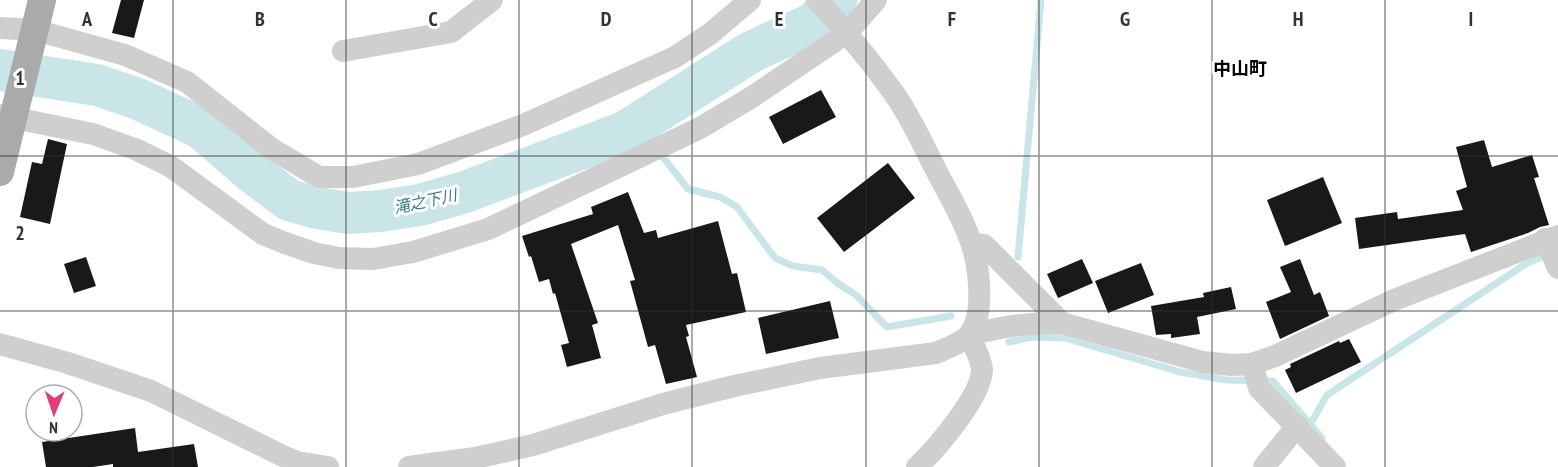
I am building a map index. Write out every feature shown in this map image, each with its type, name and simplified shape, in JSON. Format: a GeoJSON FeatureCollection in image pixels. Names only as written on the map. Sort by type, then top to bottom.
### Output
{"type":"FeatureCollection","features":[{"type":"Feature","properties":{"kind":"main road"},"geometry":{"type":"LineString","coordinates":[[1,165],[10,112],[42,0]]}},
{"type":"Feature","properties":{"kind":"street"},"geometry":{"type":"LineString","coordinates":[[343,51],[451,32],[492,0]]}},
{"type":"Feature","properties":{"kind":"street"},"geometry":{"type":"LineString","coordinates":[[0,28],[125,55],[187,82],[272,149],[319,177],[353,177],[418,164],[523,125],[675,57],[710,34],[750,0]]}},
{"type":"Feature","properties":{"kind":"street"},"geometry":{"type":"LineString","coordinates":[[817,0],[894,93],[961,218],[972,244],[979,282],[977,321],[969,335]]}},
{"type":"Feature","properties":{"kind":"street"},"geometry":{"type":"LineString","coordinates":[[10,112],[93,134],[135,149],[170,166],[263,234],[314,253],[339,258],[373,259],[413,252],[488,229],[700,128],[752,97],[844,30],[876,0]]}},
{"type":"Feature","properties":{"kind":"street"},"geometry":{"type":"LineString","coordinates":[[1255,375],[1275,356],[1394,300],[1552,237],[1558,268]]}},
{"type":"Feature","properties":{"kind":"street"},"geometry":{"type":"LineString","coordinates":[[972,244],[984,245],[1062,323]]}},
{"type":"Feature","properties":{"kind":"street"},"geometry":{"type":"LineString","coordinates":[[409,467],[475,458],[533,445],[663,404],[734,386],[820,368],[936,353],[969,335],[1009,325],[1041,322],[1062,323],[1203,362],[1232,365],[1255,375],[1335,467]]}},
{"type":"Feature","properties":{"kind":"street"},"geometry":{"type":"LineString","coordinates":[[916,467],[938,447],[976,390],[982,369],[969,335]]}},
{"type":"Feature","properties":{"kind":"street"},"geometry":{"type":"LineString","coordinates":[[0,344],[68,363],[151,391],[297,462],[328,467]]}},
{"type":"Feature","properties":{"kind":"street"},"geometry":{"type":"LineString","coordinates":[[1264,467],[1297,426]]}},
{"type":"Feature","properties":{"kind":"street"},"geometry":{"type":"LineString","coordinates":[[261,467],[297,462]]}},
{"type":"Feature","properties":{"kind":"building"},"geometry":{"type":"Polygon","coordinates":[[[121,0],[144,0],[134,38],[112,33],[121,0]]]}},
{"type":"Feature","properties":{"kind":"building"},"geometry":{"type":"Polygon","coordinates":[[[821,90],[836,117],[783,144],[769,117],[821,90]]]}},
{"type":"Feature","properties":{"kind":"building"},"geometry":{"type":"Polygon","coordinates":[[[48,139],[67,144],[50,224],[20,217],[32,162],[42,164],[48,139]]]}},
{"type":"Feature","properties":{"kind":"building"},"geometry":{"type":"Polygon","coordinates":[[[1484,140],[1492,167],[1532,155],[1539,177],[1534,178],[1549,225],[1471,252],[1465,234],[1359,249],[1355,218],[1397,212],[1398,219],[1463,210],[1456,191],[1467,187],[1456,147],[1484,140]]]}},
{"type":"Feature","properties":{"kind":"building"},"geometry":{"type":"Polygon","coordinates":[[[888,163],[915,198],[844,252],[817,218],[888,163]]]}},
{"type":"Feature","properties":{"kind":"building"},"geometry":{"type":"Polygon","coordinates":[[[1323,177],[1342,223],[1285,246],[1267,200],[1323,177]]]}},
{"type":"Feature","properties":{"kind":"building"},"geometry":{"type":"Polygon","coordinates":[[[628,192],[644,233],[656,230],[658,238],[718,221],[732,274],[737,273],[746,312],[686,325],[689,336],[686,337],[697,377],[666,384],[655,345],[648,347],[630,281],[635,280],[618,225],[571,244],[598,323],[592,325],[601,358],[567,367],[561,345],[569,343],[555,293],[553,294],[549,279],[539,282],[522,236],[593,214],[591,207],[628,192]]]}},
{"type":"Feature","properties":{"kind":"building"},"geometry":{"type":"Polygon","coordinates":[[[86,257],[96,286],[74,293],[64,264],[86,257]]]}},
{"type":"Feature","properties":{"kind":"building"},"geometry":{"type":"Polygon","coordinates":[[[1082,259],[1093,283],[1058,298],[1047,274],[1082,259]]]}},
{"type":"Feature","properties":{"kind":"building"},"geometry":{"type":"Polygon","coordinates":[[[1300,259],[1314,295],[1320,292],[1329,316],[1280,339],[1266,302],[1291,292],[1280,267],[1300,259]]]}},
{"type":"Feature","properties":{"kind":"building"},"geometry":{"type":"Polygon","coordinates":[[[1141,263],[1154,295],[1108,313],[1095,281],[1141,263]]]}},
{"type":"Feature","properties":{"kind":"building"},"geometry":{"type":"Polygon","coordinates":[[[1231,287],[1236,309],[1197,317],[1200,334],[1171,338],[1171,334],[1156,335],[1151,306],[1204,297],[1203,293],[1231,287]]]}},
{"type":"Feature","properties":{"kind":"building"},"geometry":{"type":"Polygon","coordinates":[[[830,301],[839,338],[766,354],[758,318],[830,301]]]}},
{"type":"Feature","properties":{"kind":"building"},"geometry":{"type":"Polygon","coordinates":[[[1349,339],[1361,362],[1296,393],[1285,370],[1291,367],[1290,364],[1339,341],[1340,343],[1349,339]]]}},
{"type":"Feature","properties":{"kind":"building"},"geometry":{"type":"Polygon","coordinates":[[[135,428],[138,452],[194,444],[198,467],[113,467],[113,464],[93,467],[46,467],[42,443],[84,443],[84,436],[135,428]]]}},
{"type":"Feature","properties":{"kind":"waterway","name":"滝之下川"},"geometry":{"type":"LineString","coordinates":[[0,70],[97,85],[138,99],[201,128],[253,173],[289,200],[348,213],[380,211],[420,205],[465,192],[625,132],[751,52],[814,23],[836,0]]}},
{"type":"Feature","properties":{"kind":"waterway"},"geometry":{"type":"LineString","coordinates":[[1018,257],[1041,0]]}},
{"type":"Feature","properties":{"kind":"waterway"},"geometry":{"type":"LineString","coordinates":[[637,124],[688,189],[720,197],[737,207],[775,258],[793,266],[822,270],[856,295],[887,327],[951,316]]}},
{"type":"Feature","properties":{"kind":"waterway"},"geometry":{"type":"LineString","coordinates":[[1310,425],[1327,395],[1524,265],[1541,257]]}},
{"type":"Feature","properties":{"kind":"waterway"},"geometry":{"type":"LineString","coordinates":[[1009,342],[1033,337],[1065,338],[1180,372],[1226,380],[1273,381],[1322,438]]}},
{"type":"Feature","properties":{"kind":"district","name":"中山町"},"geometry":{"type":"Point","coordinates":[1240,68]}}]}
